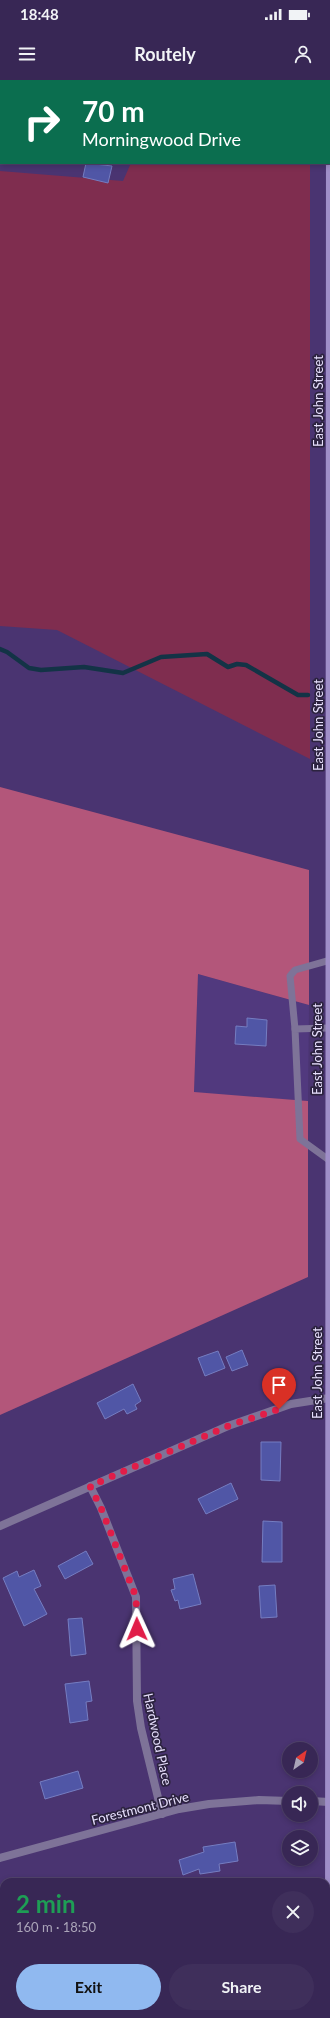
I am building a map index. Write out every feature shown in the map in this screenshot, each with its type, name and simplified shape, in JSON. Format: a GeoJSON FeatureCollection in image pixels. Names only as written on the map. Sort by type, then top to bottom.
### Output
{"type":"FeatureCollection","features":[{"type":"Feature","properties":{"kind":"main road","name":"East John Street"},"geometry":{"type":"LineString","coordinates":[[328,1878],[330,1660],[330,1160],[328,1028],[330,960],[330,80]]}},
{"type":"Feature","properties":{"kind":"street"},"geometry":{"type":"LineString","coordinates":[[0,1526],[228,1426],[291,1404],[329,1398]]}},
{"type":"Feature","properties":{"kind":"street","name":"Hardwood Place"},"geometry":{"type":"LineString","coordinates":[[90,1486],[101,1508],[136,1597],[137,1701],[141,1728],[162,1814]]}},
{"type":"Feature","properties":{"kind":"street","name":"Forestmont Drive"},"geometry":{"type":"LineString","coordinates":[[0,1858],[162,1814],[209,1804],[259,1800],[282,1801]]}},
{"type":"Feature","properties":{"kind":"street"},"geometry":{"type":"LineString","coordinates":[[318,1801],[329,1802]]}},
{"type":"Feature","properties":{"kind":"lane"},"geometry":{"type":"LineString","coordinates":[[330,960],[295,970],[290,976],[295,1029],[300,1139],[330,1160]]}},
{"type":"Feature","properties":{"kind":"lane"},"geometry":{"type":"LineString","coordinates":[[295,1029],[328,1028]]}},
{"type":"Feature","properties":{"kind":"shaded area"},"geometry":{"type":"Polygon","coordinates":[[[131,164],[310,164],[310,759],[57,630],[0,626],[0,171],[123,181],[131,164]]]}},
{"type":"Feature","properties":{"kind":"shaded area"},"geometry":{"type":"Polygon","coordinates":[[[0,787],[309,870],[309,1005],[198,974],[194,1092],[308,1101],[308,1277],[0,1415],[0,787]]]}},
{"type":"Feature","properties":{"kind":"shaded area"},"geometry":{"type":"Polygon","coordinates":[[[198,974],[309,1005],[308,1101],[194,1093],[198,974]]]}},
{"type":"Feature","properties":{"kind":"building"},"geometry":{"type":"Polygon","coordinates":[[[86,164],[112,166],[108,183],[83,177],[86,164]]]}},
{"type":"Feature","properties":{"kind":"building"},"geometry":{"type":"Polygon","coordinates":[[[247,1018],[267,1020],[266,1046],[235,1044],[236,1026],[247,1027],[247,1018]]]}},
{"type":"Feature","properties":{"kind":"building"},"geometry":{"type":"Polygon","coordinates":[[[242,1350],[248,1365],[232,1371],[226,1357],[242,1350]]]}},
{"type":"Feature","properties":{"kind":"building"},"geometry":{"type":"Polygon","coordinates":[[[218,1351],[225,1368],[205,1376],[198,1358],[218,1351]]]}},
{"type":"Feature","properties":{"kind":"building"},"geometry":{"type":"Polygon","coordinates":[[[133,1384],[141,1401],[135,1405],[137,1409],[127,1414],[124,1409],[105,1419],[97,1403],[133,1384]]]}},
{"type":"Feature","properties":{"kind":"building"},"geometry":{"type":"Polygon","coordinates":[[[261,1442],[281,1442],[280,1481],[261,1480],[261,1442]]]}},
{"type":"Feature","properties":{"kind":"building"},"geometry":{"type":"Polygon","coordinates":[[[231,1483],[238,1499],[206,1514],[198,1499],[231,1483]]]}},
{"type":"Feature","properties":{"kind":"building"},"geometry":{"type":"Polygon","coordinates":[[[263,1521],[282,1522],[282,1562],[262,1562],[263,1521]]]}},
{"type":"Feature","properties":{"kind":"building"},"geometry":{"type":"Polygon","coordinates":[[[86,1551],[93,1564],[65,1579],[58,1566],[86,1551]]]}},
{"type":"Feature","properties":{"kind":"building"},"geometry":{"type":"Polygon","coordinates":[[[34,1570],[41,1586],[34,1589],[47,1614],[24,1626],[3,1578],[17,1571],[19,1577],[34,1570]]]}},
{"type":"Feature","properties":{"kind":"building"},"geometry":{"type":"Polygon","coordinates":[[[193,1574],[201,1604],[180,1609],[178,1600],[175,1601],[171,1590],[175,1589],[173,1579],[193,1574]]]}},
{"type":"Feature","properties":{"kind":"building"},"geometry":{"type":"Polygon","coordinates":[[[275,1585],[277,1617],[261,1618],[259,1586],[275,1585]]]}},
{"type":"Feature","properties":{"kind":"building"},"geometry":{"type":"Polygon","coordinates":[[[82,1618],[86,1654],[71,1656],[68,1619],[82,1618]]]}},
{"type":"Feature","properties":{"kind":"building"},"geometry":{"type":"Polygon","coordinates":[[[89,1681],[92,1701],[86,1702],[88,1720],[70,1723],[65,1684],[89,1681]]]}},
{"type":"Feature","properties":{"kind":"building"},"geometry":{"type":"Polygon","coordinates":[[[78,1771],[83,1788],[45,1799],[40,1782],[78,1771]]]}},
{"type":"Feature","properties":{"kind":"building"},"geometry":{"type":"Polygon","coordinates":[[[235,1842],[238,1861],[219,1864],[220,1871],[200,1874],[199,1869],[183,1875],[179,1860],[204,1852],[203,1847],[235,1842]]]}},
{"type":"Feature","properties":{"kind":"waterway"},"geometry":{"type":"LineString","coordinates":[[0,649],[7,652],[29,668],[41,670],[84,667],[123,673],[161,657],[207,654],[228,667],[237,664],[246,665],[298,695],[308,695]]}},
{"type":"Feature","properties":{"kind":"route"},"geometry":{"type":"LineString","coordinates":[[137,1629],[136,1597],[101,1508],[90,1486],[228,1426],[279,1409]]}}]}
